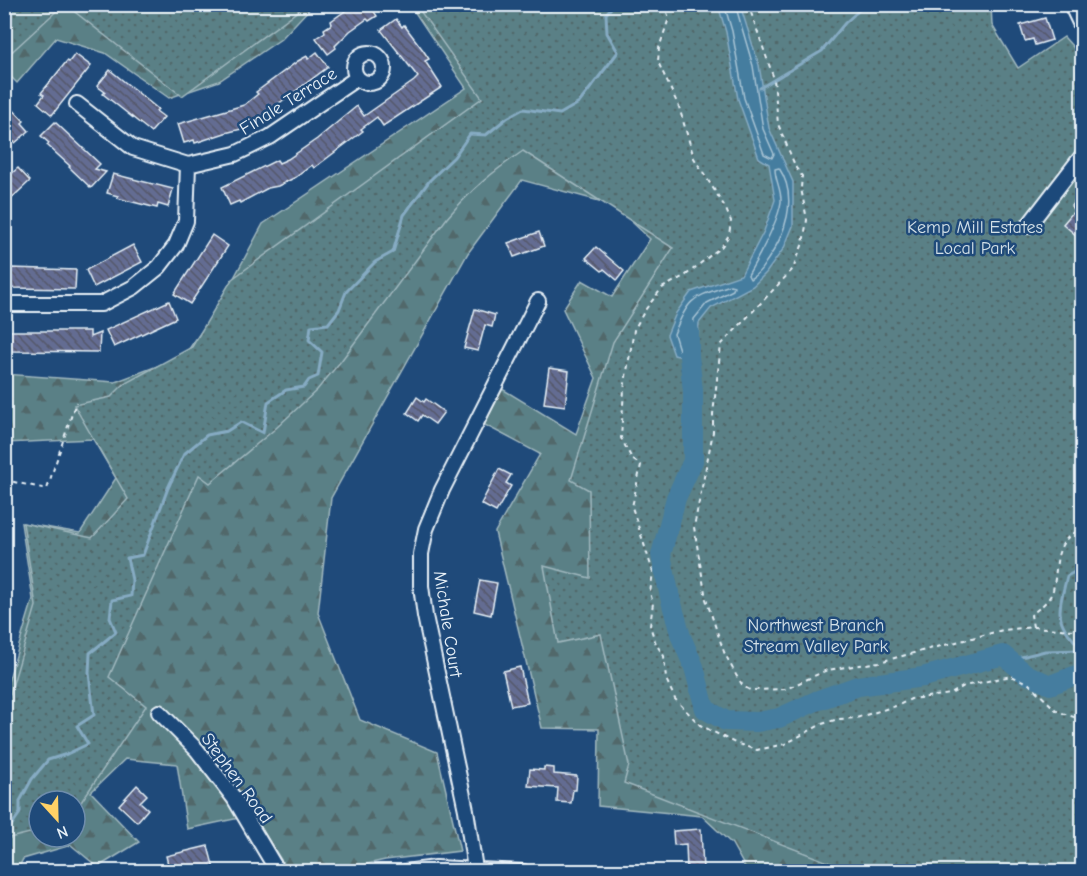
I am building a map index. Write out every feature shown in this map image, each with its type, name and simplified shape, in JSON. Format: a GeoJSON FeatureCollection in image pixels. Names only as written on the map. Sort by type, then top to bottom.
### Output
{"type":"FeatureCollection","features":[{"type":"Feature","properties":{"kind":"street"},"geometry":{"type":"LineString","coordinates":[[1071,4],[1083,27]]}},
{"type":"Feature","properties":{"kind":"street","name":"Finale Terrace"},"geometry":{"type":"LineString","coordinates":[[188,165],[235,154],[270,137],[357,78]]}},
{"type":"Feature","properties":{"kind":"street"},"geometry":{"type":"LineString","coordinates":[[4,304],[101,304],[134,287],[159,267],[176,245],[186,221],[188,165],[133,148],[77,104]]}},
{"type":"Feature","properties":{"kind":"street"},"geometry":{"type":"LineString","coordinates":[[1028,226],[1083,156]]}},
{"type":"Feature","properties":{"kind":"street","name":"Michale Court"},"geometry":{"type":"LineString","coordinates":[[475,869],[466,810],[425,616],[421,586],[421,554],[426,530],[442,490],[538,301]]}},
{"type":"Feature","properties":{"kind":"street","name":"Stephen Road"},"geometry":{"type":"LineString","coordinates":[[159,712],[197,750],[234,798],[278,872]]}},
{"type":"Feature","properties":{"kind":"street"},"geometry":{"type":"LineString","coordinates":[[405,872],[436,868],[523,872]]}},
{"type":"Feature","properties":{"kind":"path"},"geometry":{"type":"LineString","coordinates":[[664,4],[669,18],[659,48],[658,62],[679,107],[694,159],[731,220],[729,235],[722,246],[686,275],[662,288],[645,310],[634,330],[624,389],[621,438],[632,459],[641,465],[632,507],[653,572],[650,592],[653,603],[650,626],[656,644],[664,656],[666,679],[675,699],[700,725],[735,743],[757,750],[785,744],[822,724],[838,719],[856,718],[911,699],[951,694],[964,686],[1011,676],[1028,683],[1057,711],[1083,720]]}},
{"type":"Feature","properties":{"kind":"path"},"geometry":{"type":"LineString","coordinates":[[748,4],[774,79],[778,124],[796,168],[802,176],[801,188],[807,220],[803,243],[793,269],[721,345],[711,441],[694,527],[706,599],[724,652],[743,686],[750,690],[786,689],[827,670],[879,662],[1003,630],[1033,627],[1072,630],[1083,628]]}},
{"type":"Feature","properties":{"kind":"path"},"geometry":{"type":"LineString","coordinates":[[4,480],[47,489],[76,402]]}},
{"type":"Feature","properties":{"kind":"path"},"geometry":{"type":"LineString","coordinates":[[1033,627],[1031,615],[1047,601],[1053,591],[1055,568],[1064,541],[1072,533],[1083,529]]}},
{"type":"Feature","properties":{"kind":"green space"},"geometry":{"type":"Polygon","coordinates":[[[5,4],[63,4],[63,5],[5,58],[5,4]]]}},
{"type":"Feature","properties":{"kind":"green space"},"geometry":{"type":"Polygon","coordinates":[[[4,5],[313,5],[281,39],[219,81],[169,98],[105,53],[56,38],[17,83],[5,71],[4,5]]]}},
{"type":"Feature","properties":{"kind":"green space"},"geometry":{"type":"Polygon","coordinates":[[[66,5],[306,5],[182,96],[66,5]]]}},
{"type":"Feature","properties":{"kind":"green space","name":"Northwest Branch Stream Valley Park"},"geometry":{"type":"Polygon","coordinates":[[[410,5],[718,5],[1082,871],[747,871],[732,844],[702,816],[598,806],[599,729],[542,728],[495,532],[540,454],[481,423],[499,387],[576,434],[596,378],[563,309],[582,280],[612,297],[650,239],[614,205],[522,180],[468,253],[331,498],[318,613],[360,720],[437,752],[460,851],[385,860],[337,871],[288,871],[253,815],[187,829],[177,764],[125,759],[91,792],[139,842],[98,867],[76,849],[87,849],[87,789],[27,789],[27,849],[57,849],[23,859],[17,871],[5,871],[5,692],[33,599],[21,523],[80,533],[116,478],[93,439],[5,443],[4,374],[115,382],[184,356],[217,309],[263,224],[466,88],[410,5]]]}},
{"type":"Feature","properties":{"kind":"green space","name":"Northwest Branch Stream Valley Park"},"geometry":{"type":"Polygon","coordinates":[[[416,5],[991,5],[992,25],[1018,68],[1064,37],[1082,57],[1082,871],[851,871],[624,783],[629,765],[601,634],[558,643],[544,566],[590,578],[589,490],[571,480],[613,342],[673,248],[523,151],[482,182],[447,218],[317,390],[275,429],[210,483],[199,475],[109,677],[146,706],[87,793],[87,789],[27,789],[27,834],[5,839],[4,714],[36,606],[23,523],[92,538],[128,499],[74,405],[111,397],[124,384],[192,347],[232,279],[482,98],[416,5]]]}},
{"type":"Feature","properties":{"kind":"water"},"geometry":{"type":"Polygon","coordinates":[[[718,5],[740,5],[759,65],[769,128],[793,182],[793,226],[784,248],[766,273],[753,286],[711,308],[699,323],[697,360],[674,355],[667,335],[676,313],[691,292],[741,275],[764,231],[775,200],[769,164],[759,158],[738,99],[726,32],[718,5]]]}},
{"type":"Feature","properties":{"kind":"building"},"geometry":{"type":"Polygon","coordinates":[[[355,4],[369,4],[377,16],[369,21],[367,19],[350,31],[328,54],[316,38],[325,32],[324,29],[332,24],[331,21],[355,4]]]}},
{"type":"Feature","properties":{"kind":"building"},"geometry":{"type":"Polygon","coordinates":[[[1045,18],[1052,40],[1035,45],[1033,39],[1025,41],[1020,25],[1045,18]]]}},
{"type":"Feature","properties":{"kind":"building"},"geometry":{"type":"Polygon","coordinates":[[[396,19],[402,27],[404,25],[423,50],[429,59],[425,61],[442,87],[383,126],[377,117],[361,129],[363,131],[314,168],[312,165],[296,177],[278,186],[268,188],[240,203],[239,201],[230,205],[222,187],[277,160],[279,163],[288,159],[317,139],[357,106],[364,116],[418,77],[381,30],[396,19]]]}},
{"type":"Feature","properties":{"kind":"building"},"geometry":{"type":"Polygon","coordinates":[[[317,52],[328,67],[270,110],[254,126],[195,143],[194,140],[184,143],[178,124],[244,105],[258,94],[256,92],[298,61],[307,56],[308,59],[317,52]]]}},
{"type":"Feature","properties":{"kind":"building"},"geometry":{"type":"Polygon","coordinates":[[[75,54],[91,66],[52,115],[38,103],[44,95],[41,93],[75,54]]]}},
{"type":"Feature","properties":{"kind":"building"},"geometry":{"type":"Polygon","coordinates":[[[110,70],[158,109],[156,111],[164,117],[151,132],[103,94],[105,92],[97,86],[110,70]]]}},
{"type":"Feature","properties":{"kind":"building"},"geometry":{"type":"Polygon","coordinates":[[[4,100],[24,121],[22,123],[29,131],[15,143],[4,131],[4,100]]]}},
{"type":"Feature","properties":{"kind":"building"},"geometry":{"type":"Polygon","coordinates":[[[55,122],[100,164],[95,169],[106,172],[91,188],[47,145],[49,143],[41,136],[55,122]]]}},
{"type":"Feature","properties":{"kind":"building"},"geometry":{"type":"Polygon","coordinates":[[[18,168],[30,181],[4,205],[4,180],[18,168]]]}},
{"type":"Feature","properties":{"kind":"building"},"geometry":{"type":"Polygon","coordinates":[[[113,174],[173,189],[168,207],[158,204],[157,208],[117,198],[118,196],[107,193],[113,174]]]}},
{"type":"Feature","properties":{"kind":"building"},"geometry":{"type":"Polygon","coordinates":[[[1077,197],[1083,201],[1083,232],[1078,237],[1063,224],[1074,211],[1071,206],[1077,197]]]}},
{"type":"Feature","properties":{"kind":"building"},"geometry":{"type":"Polygon","coordinates":[[[539,232],[544,246],[514,257],[508,243],[539,232]]]}},
{"type":"Feature","properties":{"kind":"building"},"geometry":{"type":"Polygon","coordinates":[[[212,235],[228,246],[190,304],[174,294],[212,235]]]}},
{"type":"Feature","properties":{"kind":"building"},"geometry":{"type":"Polygon","coordinates":[[[133,245],[142,262],[94,287],[86,270],[133,245]]]}},
{"type":"Feature","properties":{"kind":"building"},"geometry":{"type":"Polygon","coordinates":[[[596,247],[624,271],[617,280],[586,258],[596,247]]]}},
{"type":"Feature","properties":{"kind":"building"},"geometry":{"type":"Polygon","coordinates":[[[11,268],[76,270],[75,289],[11,288],[11,268]]]}},
{"type":"Feature","properties":{"kind":"building"},"geometry":{"type":"Polygon","coordinates":[[[169,301],[176,318],[114,347],[106,330],[169,301]]]}},
{"type":"Feature","properties":{"kind":"building"},"geometry":{"type":"Polygon","coordinates":[[[475,309],[495,315],[492,327],[485,325],[478,351],[464,348],[475,309]]]}},
{"type":"Feature","properties":{"kind":"building"},"geometry":{"type":"Polygon","coordinates":[[[4,331],[90,331],[90,337],[100,333],[99,352],[11,351],[11,349],[4,348],[4,331]]]}},
{"type":"Feature","properties":{"kind":"building"},"geometry":{"type":"Polygon","coordinates":[[[549,368],[569,371],[565,406],[544,403],[549,368]]]}},
{"type":"Feature","properties":{"kind":"building"},"geometry":{"type":"Polygon","coordinates":[[[417,397],[424,402],[426,399],[444,412],[435,424],[422,415],[418,421],[407,413],[417,397]]]}},
{"type":"Feature","properties":{"kind":"building"},"geometry":{"type":"Polygon","coordinates":[[[499,469],[511,475],[506,483],[511,486],[496,512],[481,504],[499,469]]]}},
{"type":"Feature","properties":{"kind":"building"},"geometry":{"type":"Polygon","coordinates":[[[480,580],[497,583],[491,615],[474,611],[480,580]]]}},
{"type":"Feature","properties":{"kind":"building"},"geometry":{"type":"Polygon","coordinates":[[[520,667],[528,703],[511,706],[503,671],[520,667]]]}},
{"type":"Feature","properties":{"kind":"building"},"geometry":{"type":"Polygon","coordinates":[[[544,767],[554,768],[554,774],[577,776],[576,790],[573,790],[571,803],[557,802],[558,788],[528,786],[530,769],[544,770],[544,767]]]}},
{"type":"Feature","properties":{"kind":"building"},"geometry":{"type":"Polygon","coordinates":[[[137,785],[147,795],[140,802],[148,809],[137,822],[119,805],[137,785]]]}},
{"type":"Feature","properties":{"kind":"building"},"geometry":{"type":"Polygon","coordinates":[[[701,829],[703,869],[687,869],[686,844],[674,845],[673,831],[701,829]]]}},
{"type":"Feature","properties":{"kind":"building"},"geometry":{"type":"Polygon","coordinates":[[[208,846],[214,869],[204,872],[170,872],[166,856],[208,846]]]}},
{"type":"Feature","properties":{"kind":"waterway"},"geometry":{"type":"LineString","coordinates":[[4,836],[20,813],[20,801],[32,779],[48,760],[88,744],[77,726],[94,715],[89,673],[90,653],[116,632],[110,618],[112,600],[131,596],[132,580],[127,558],[143,555],[168,488],[184,454],[207,435],[227,431],[241,422],[263,433],[268,402],[286,390],[304,387],[309,380],[318,376],[322,352],[309,340],[311,326],[328,324],[339,310],[346,292],[375,262],[393,252],[404,215],[430,180],[454,157],[470,134],[486,135],[507,118],[523,109],[560,114],[579,103],[618,52],[607,33],[606,14],[614,4]]}},
{"type":"Feature","properties":{"kind":"waterway"},"geometry":{"type":"LineString","coordinates":[[760,88],[822,51],[845,23],[866,4]]}},
{"type":"Feature","properties":{"kind":"waterway"},"geometry":{"type":"LineString","coordinates":[[689,331],[693,391],[693,461],[676,498],[661,555],[681,637],[694,667],[705,709],[726,721],[757,722],[779,718],[816,701],[858,686],[923,677],[1003,655],[1026,674],[1050,685],[1082,673]]}},
{"type":"Feature","properties":{"kind":"waterway"},"geometry":{"type":"LineString","coordinates":[[1082,568],[1067,576],[1060,608],[1060,616],[1066,631],[1082,649]]}},
{"type":"Feature","properties":{"kind":"waterway"},"geometry":{"type":"LineString","coordinates":[[1009,660],[1045,651],[1082,650]]}},
{"type":"Feature","properties":{"kind":"park label","name":"Kemp Mill Estates Local Park"},"geometry":{"type":"Point","coordinates":[975,237]}}]}
